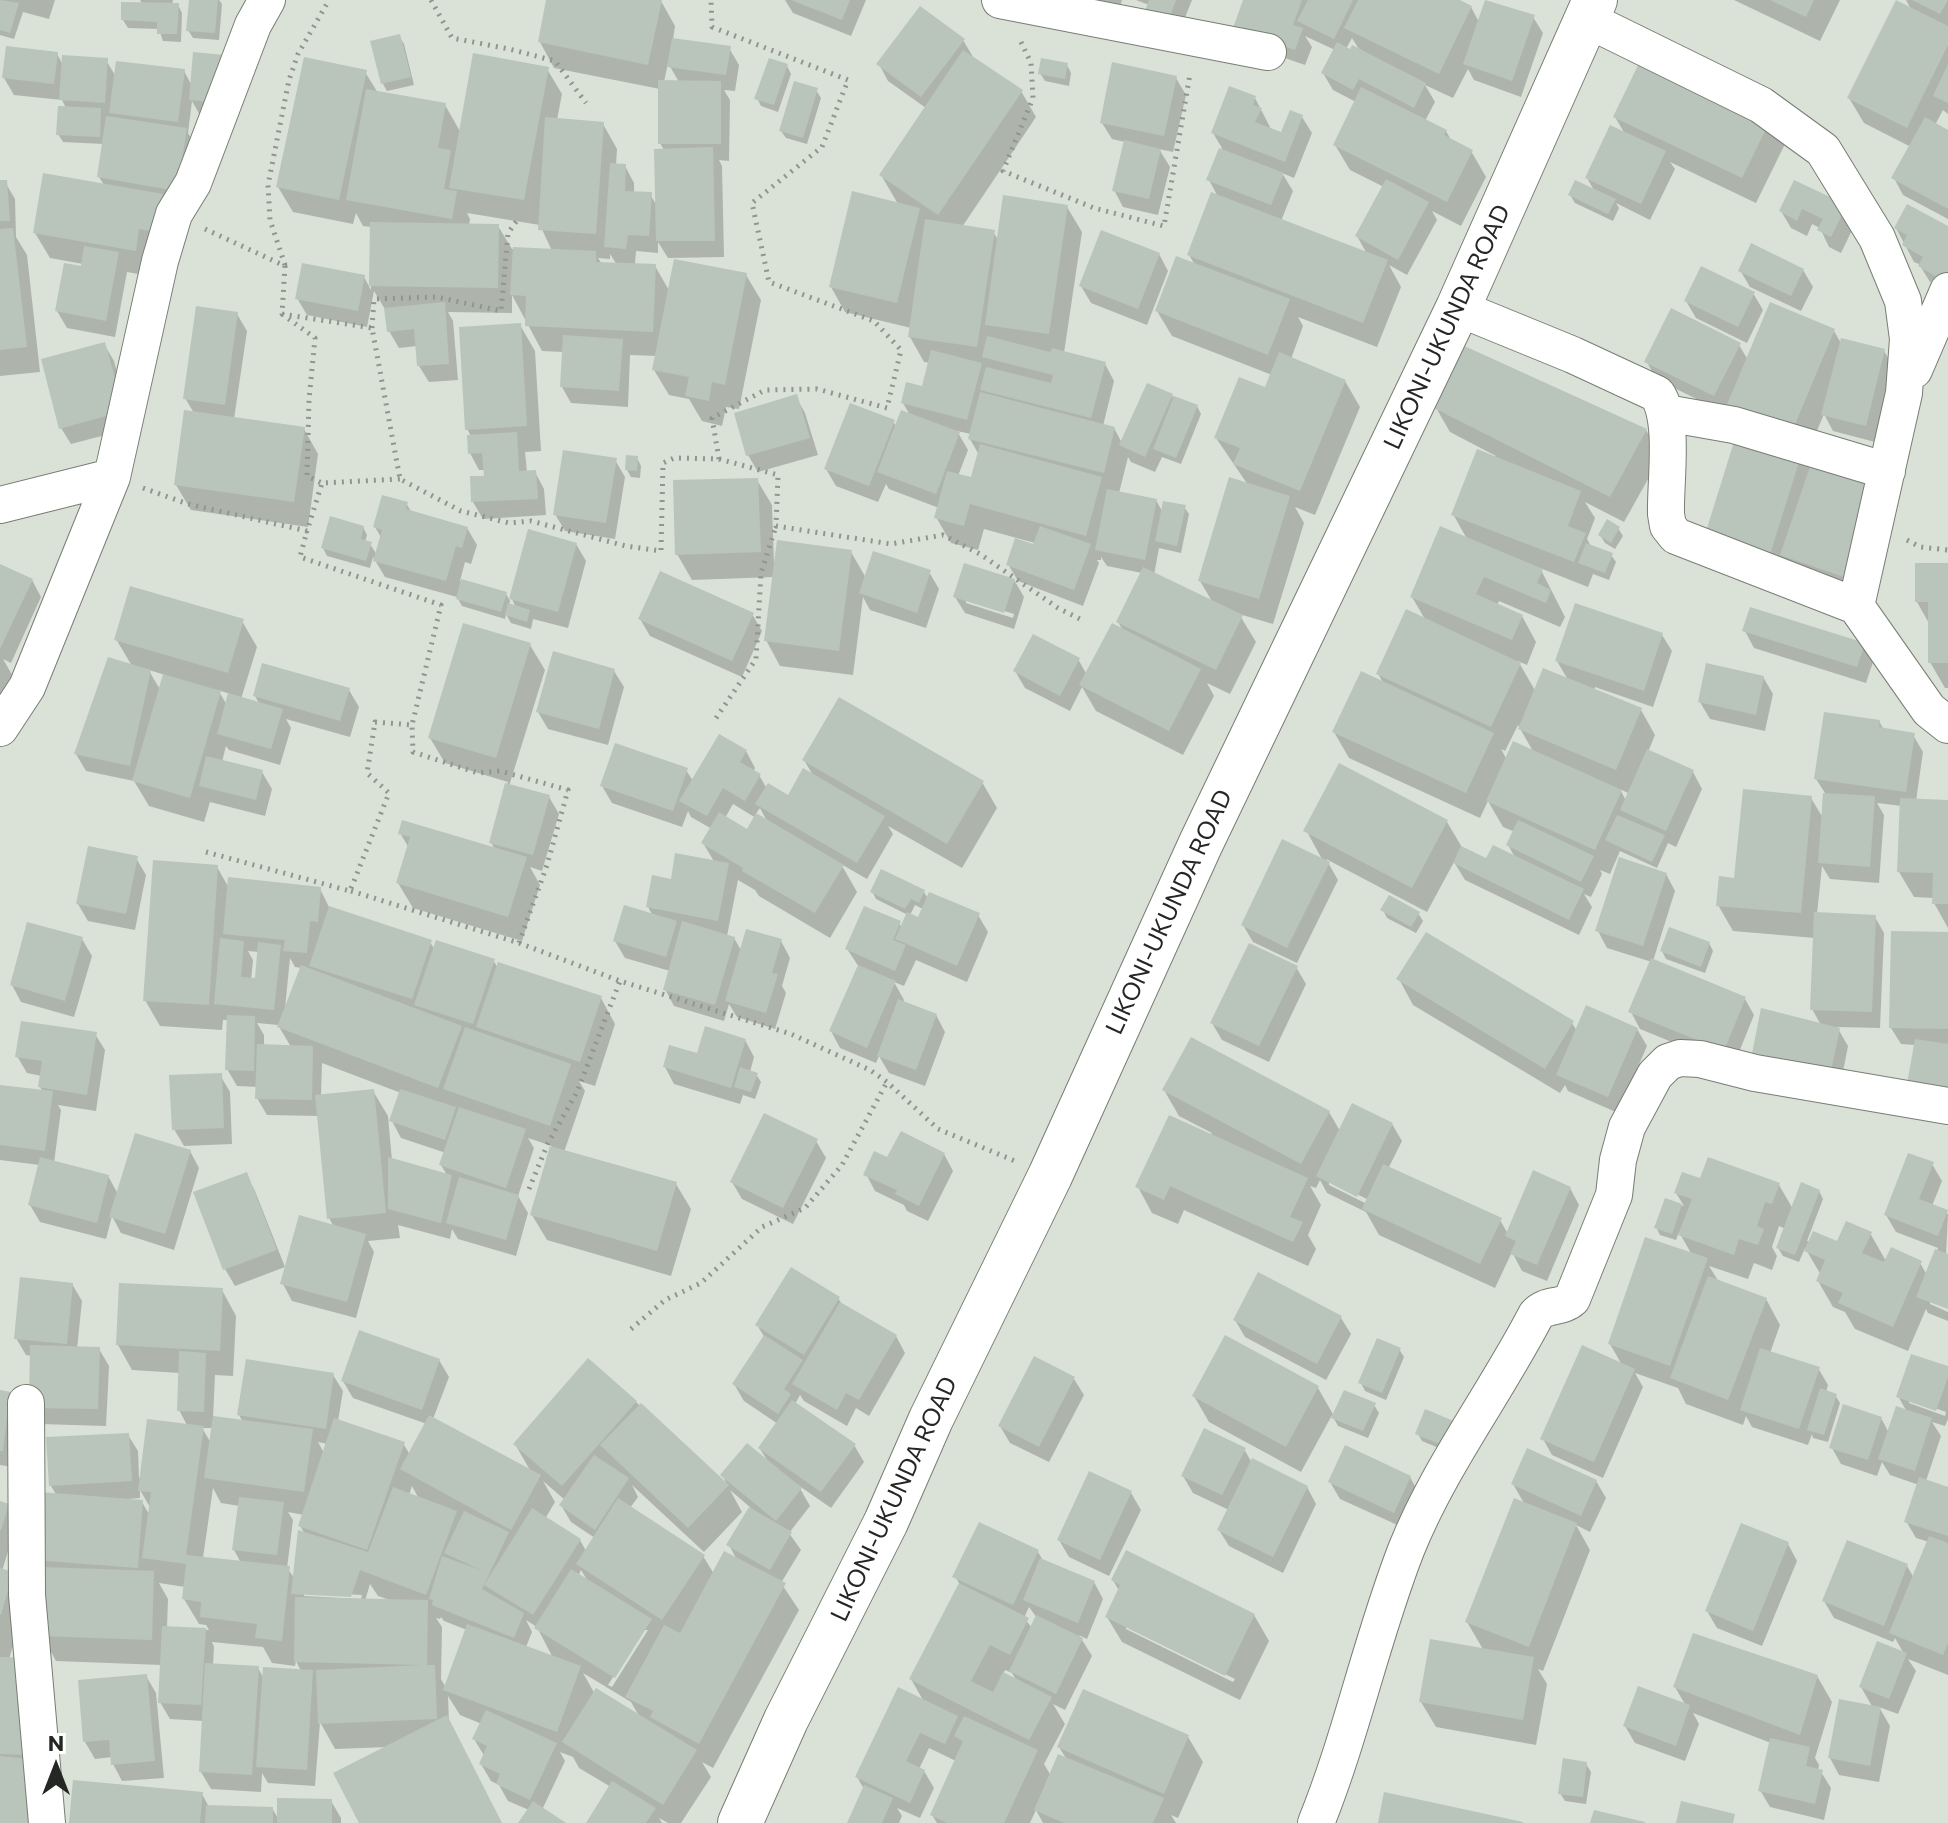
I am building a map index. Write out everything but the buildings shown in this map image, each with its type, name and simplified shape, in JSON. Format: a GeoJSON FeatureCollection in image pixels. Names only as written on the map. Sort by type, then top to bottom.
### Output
{"type":"FeatureCollection","features":[{"type":"Feature","properties":{"kind":"highway","name":"LIKONI-UKUNDA ROAD"},"geometry":{"type":"LineString","coordinates":[[740,1823],[786,1720],[886,1522],[931,1419],[1050,1176],[1195,856],[1458,308],[1590,10]]}},
{"type":"Feature","properties":{"kind":"street"},"geometry":{"type":"LineString","coordinates":[[0,728],[27,687],[112,477],[160,261],[174,214],[193,183],[253,25],[267,0]]}},
{"type":"Feature","properties":{"kind":"street"},"geometry":{"type":"LineString","coordinates":[[1001,0],[1268,52]]}},
{"type":"Feature","properties":{"kind":"street"},"geometry":{"type":"LineString","coordinates":[[1590,10],[1761,105],[1823,150],[1877,238],[1903,301],[1908,339],[1904,393],[1856,606]]}},
{"type":"Feature","properties":{"kind":"street"},"geometry":{"type":"LineString","coordinates":[[1904,393],[1948,291]]}},
{"type":"Feature","properties":{"kind":"street"},"geometry":{"type":"LineString","coordinates":[[1458,308],[1573,355],[1657,394],[1666,413],[1666,514],[1668,526],[1676,536],[1856,606],[1929,710],[1948,725]]}},
{"type":"Feature","properties":{"kind":"street"},"geometry":{"type":"LineString","coordinates":[[1666,413],[1734,425],[1887,471]]}},
{"type":"Feature","properties":{"kind":"street"},"geometry":{"type":"LineString","coordinates":[[0,505],[112,477]]}},
{"type":"Feature","properties":{"kind":"street"},"geometry":{"type":"LineString","coordinates":[[1316,1823],[1353,1717],[1376,1631],[1427,1503],[1536,1315],[1545,1308],[1562,1305],[1572,1299],[1614,1195],[1618,1160],[1627,1127],[1661,1067],[1675,1059],[1700,1059],[1755,1073],[1948,1106]]}},
{"type":"Feature","properties":{"kind":"street"},"geometry":{"type":"LineString","coordinates":[[26,1403],[27,1595],[47,1823]]}},
{"type":"Feature","properties":{"kind":"path"},"geometry":{"type":"LineString","coordinates":[[282,314],[285,266],[270,220],[268,185],[289,80],[298,54],[329,0]]}},
{"type":"Feature","properties":{"kind":"path"},"geometry":{"type":"LineString","coordinates":[[431,0],[452,38],[555,61],[586,103]]}},
{"type":"Feature","properties":{"kind":"path"},"geometry":{"type":"LineString","coordinates":[[711,0],[712,27],[848,80],[822,147],[752,203],[769,282],[874,321],[901,350],[887,408],[817,389],[765,390],[712,418],[719,459]]}},
{"type":"Feature","properties":{"kind":"path"},"geometry":{"type":"LineString","coordinates":[[1001,0],[1031,63],[1033,98],[1003,171],[1094,208],[1164,226],[1197,38]]}},
{"type":"Feature","properties":{"kind":"path"},"geometry":{"type":"LineString","coordinates":[[174,214],[285,266]]}},
{"type":"Feature","properties":{"kind":"path"},"geometry":{"type":"LineString","coordinates":[[400,479],[372,328],[374,299],[437,297],[501,311],[508,233],[518,219]]}},
{"type":"Feature","properties":{"kind":"path"},"geometry":{"type":"LineString","coordinates":[[282,314],[372,328]]}},
{"type":"Feature","properties":{"kind":"path"},"geometry":{"type":"LineString","coordinates":[[282,314],[315,338],[309,400],[307,476],[322,483],[400,479],[461,511],[509,523],[531,521],[626,546],[661,551],[663,463],[674,458],[719,459],[778,475],[776,526],[761,573],[756,659],[716,718]]}},
{"type":"Feature","properties":{"kind":"path"},"geometry":{"type":"LineString","coordinates":[[112,477],[188,504],[307,531]]}},
{"type":"Feature","properties":{"kind":"path"},"geometry":{"type":"LineString","coordinates":[[322,483],[300,557],[441,605],[412,725],[413,752],[478,773],[500,771],[568,790],[547,865],[519,943]]}},
{"type":"Feature","properties":{"kind":"path"},"geometry":{"type":"LineString","coordinates":[[776,526],[891,544],[943,535],[980,554],[1058,608],[1080,619]]}},
{"type":"Feature","properties":{"kind":"path"},"geometry":{"type":"LineString","coordinates":[[350,891],[389,793],[367,773],[375,722],[412,725]]}},
{"type":"Feature","properties":{"kind":"path"},"geometry":{"type":"LineString","coordinates":[[206,852],[350,891],[519,943],[620,981],[791,1034],[870,1070],[938,1129],[1050,1176]]}},
{"type":"Feature","properties":{"kind":"path"},"geometry":{"type":"LineString","coordinates":[[529,1189],[548,1143],[577,1092],[620,981]]}},
{"type":"Feature","properties":{"kind":"path"},"geometry":{"type":"LineString","coordinates":[[631,1329],[665,1300],[701,1283],[762,1227],[805,1208],[842,1165],[887,1082]]}}]}
